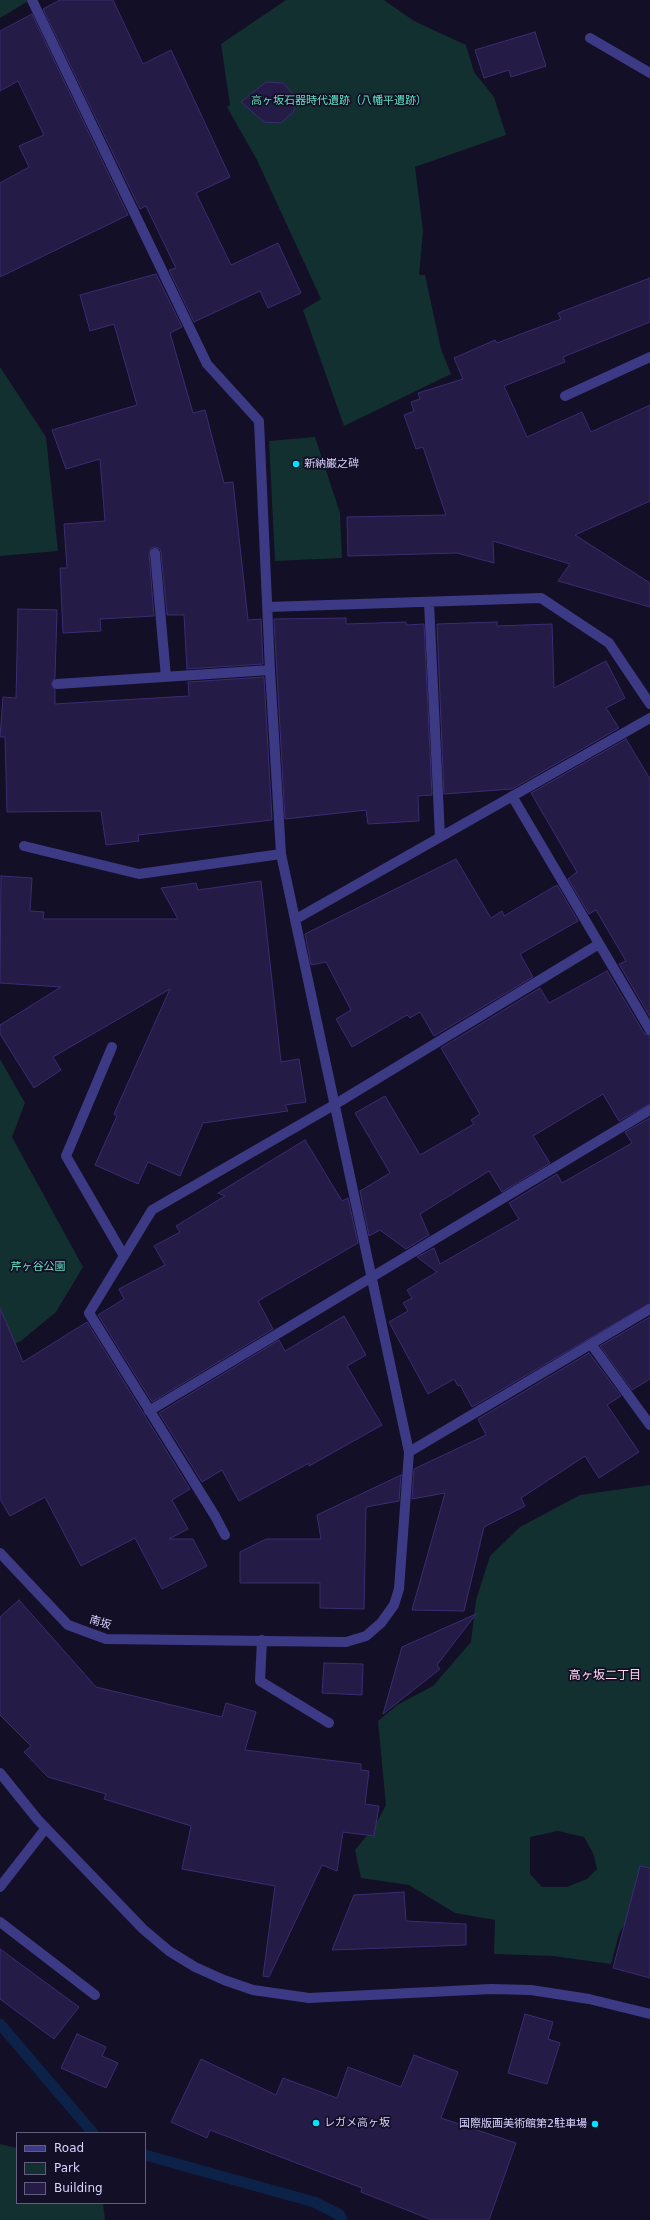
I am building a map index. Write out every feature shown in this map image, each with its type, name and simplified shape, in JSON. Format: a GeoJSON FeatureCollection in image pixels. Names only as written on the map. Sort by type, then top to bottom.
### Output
{"type":"FeatureCollection","features":[{"type":"Feature","properties":{"kind":"street","name":"南坂"},"geometry":{"type":"LineString","coordinates":[[0,1553],[68,1625],[106,1639],[346,1642],[366,1636],[381,1623],[394,1605],[399,1589],[409,1452],[334,1105],[282,854],[270,670],[260,421],[207,364],[32,0]]}},
{"type":"Feature","properties":{"kind":"street"},"geometry":{"type":"LineString","coordinates":[[590,38],[650,73]]}},
{"type":"Feature","properties":{"kind":"street"},"geometry":{"type":"LineString","coordinates":[[565,396],[650,357]]}},
{"type":"Feature","properties":{"kind":"street"},"geometry":{"type":"LineString","coordinates":[[155,553],[166,677]]}},
{"type":"Feature","properties":{"kind":"street"},"geometry":{"type":"LineString","coordinates":[[268,606],[541,598],[609,643],[650,704]]}},
{"type":"Feature","properties":{"kind":"street"},"geometry":{"type":"LineString","coordinates":[[429,602],[440,837]]}},
{"type":"Feature","properties":{"kind":"street"},"geometry":{"type":"LineString","coordinates":[[57,684],[270,670]]}},
{"type":"Feature","properties":{"kind":"street"},"geometry":{"type":"LineString","coordinates":[[296,919],[512,796],[649,721]]}},
{"type":"Feature","properties":{"kind":"street"},"geometry":{"type":"LineString","coordinates":[[512,796],[650,1030]]}},
{"type":"Feature","properties":{"kind":"street"},"geometry":{"type":"LineString","coordinates":[[24,846],[139,874],[282,854]]}},
{"type":"Feature","properties":{"kind":"street"},"geometry":{"type":"LineString","coordinates":[[225,1535],[215,1516],[89,1313],[152,1210],[334,1105],[599,944]]}},
{"type":"Feature","properties":{"kind":"street"},"geometry":{"type":"LineString","coordinates":[[112,1047],[66,1156],[124,1256]]}},
{"type":"Feature","properties":{"kind":"street"},"geometry":{"type":"LineString","coordinates":[[149,1411],[371,1276],[650,1110]]}},
{"type":"Feature","properties":{"kind":"street"},"geometry":{"type":"LineString","coordinates":[[409,1452],[650,1309]]}},
{"type":"Feature","properties":{"kind":"street"},"geometry":{"type":"LineString","coordinates":[[591,1344],[650,1425]]}},
{"type":"Feature","properties":{"kind":"street"},"geometry":{"type":"LineString","coordinates":[[262,1640],[260,1681],[329,1723]]}},
{"type":"Feature","properties":{"kind":"street"},"geometry":{"type":"LineString","coordinates":[[0,1773],[46,1828],[144,1929],[169,1951],[195,1967],[224,1980],[253,1990],[309,1998],[491,1989],[531,1990],[589,1999],[650,2014]]}},
{"type":"Feature","properties":{"kind":"street"},"geometry":{"type":"LineString","coordinates":[[0,1887],[46,1828]]}},
{"type":"Feature","properties":{"kind":"street"},"geometry":{"type":"LineString","coordinates":[[0,1922],[94,1995]]}},
{"type":"Feature","properties":{"kind":"green space"},"geometry":{"type":"Polygon","coordinates":[[[0,0],[30,0],[0,18],[0,0]]]}},
{"type":"Feature","properties":{"kind":"green space","name":"高ヶ坂石器時代遺跡（八幡平遺跡）"},"geometry":{"type":"Polygon","coordinates":[[[286,0],[384,0],[414,21],[466,45],[474,72],[494,97],[506,135],[415,167],[423,231],[419,275],[425,275],[441,349],[451,374],[344,426],[303,310],[321,299],[257,160],[227,107],[230,105],[221,44],[286,0]]]}},
{"type":"Feature","properties":{"kind":"green space"},"geometry":{"type":"Polygon","coordinates":[[[0,367],[46,437],[58,551],[0,556],[0,367]]]}},
{"type":"Feature","properties":{"kind":"green space"},"geometry":{"type":"Polygon","coordinates":[[[315,437],[340,513],[342,558],[275,561],[269,441],[315,437]]]}},
{"type":"Feature","properties":{"kind":"green space","name":"芹ヶ谷公園"},"geometry":{"type":"Polygon","coordinates":[[[0,1059],[25,1103],[12,1137],[83,1267],[56,1312],[21,1341],[0,1350],[0,1059]]]}},
{"type":"Feature","properties":{"kind":"green space"},"geometry":{"type":"Polygon","coordinates":[[[650,1485],[650,1907],[631,1912],[619,1934],[611,1964],[553,1956],[494,1954],[495,1920],[455,1913],[409,1885],[361,1878],[355,1850],[374,1827],[386,1805],[378,1721],[397,1705],[433,1686],[471,1642],[476,1600],[490,1556],[520,1527],[580,1495],[650,1485]],[[558,1831],[530,1837],[530,1874],[542,1887],[567,1887],[587,1879],[597,1869],[593,1853],[584,1837],[558,1831]]]}},
{"type":"Feature","properties":{"kind":"green space"},"geometry":{"type":"Polygon","coordinates":[[[0,2144],[16,2148],[16,2204],[103,2204],[105,2220],[0,2220],[0,2144]]]}},
{"type":"Feature","properties":{"kind":"building"},"geometry":{"type":"Polygon","coordinates":[[[60,0],[113,0],[143,64],[171,50],[230,177],[196,193],[231,265],[278,243],[301,293],[268,308],[260,291],[194,322],[169,270],[176,268],[146,206],[140,209],[43,9],[60,0]]]}},
{"type":"Feature","properties":{"kind":"building"},"geometry":{"type":"Polygon","coordinates":[[[32,14],[128,215],[0,277],[0,183],[29,167],[19,146],[44,135],[18,81],[0,91],[0,31],[32,14]]]}},
{"type":"Feature","properties":{"kind":"building"},"geometry":{"type":"Polygon","coordinates":[[[535,32],[546,66],[511,77],[509,70],[484,78],[475,50],[535,32]]]}},
{"type":"Feature","properties":{"kind":"building"},"geometry":{"type":"Polygon","coordinates":[[[266,82],[283,83],[294,95],[294,111],[281,123],[264,122],[241,102],[266,82]]]}},
{"type":"Feature","properties":{"kind":"building"},"geometry":{"type":"Polygon","coordinates":[[[156,274],[182,327],[170,333],[193,413],[205,410],[224,483],[233,482],[248,620],[261,619],[263,664],[187,669],[184,615],[167,615],[161,552],[160,549],[155,547],[151,548],[149,554],[154,616],[100,619],[101,631],[63,633],[60,568],[67,568],[64,524],[105,521],[100,459],[66,469],[52,430],[137,405],[114,324],[90,331],[80,295],[156,274]]]}},
{"type":"Feature","properties":{"kind":"building"},"geometry":{"type":"Polygon","coordinates":[[[650,278],[650,322],[563,357],[565,362],[504,386],[527,437],[582,412],[591,432],[650,405],[650,501],[575,535],[650,583],[650,607],[558,581],[570,564],[493,541],[494,563],[457,553],[348,556],[347,517],[446,515],[423,447],[416,449],[404,415],[414,411],[411,402],[420,399],[418,393],[463,379],[454,358],[495,340],[497,343],[561,319],[558,313],[650,278]]]}},
{"type":"Feature","properties":{"kind":"building"},"geometry":{"type":"Polygon","coordinates":[[[18,609],[57,610],[55,678],[51,684],[55,690],[55,704],[189,696],[188,682],[264,677],[272,820],[138,835],[139,841],[106,845],[101,811],[7,812],[5,737],[0,737],[3,697],[16,698],[18,609]]]}},
{"type":"Feature","properties":{"kind":"building"},"geometry":{"type":"Polygon","coordinates":[[[346,618],[346,624],[406,622],[406,625],[424,624],[432,795],[418,796],[419,821],[368,824],[366,810],[285,819],[274,619],[346,618]]]}},
{"type":"Feature","properties":{"kind":"building"},"geometry":{"type":"Polygon","coordinates":[[[497,622],[497,626],[552,624],[554,688],[606,661],[625,698],[606,708],[619,728],[512,789],[444,794],[437,624],[497,622]]]}},
{"type":"Feature","properties":{"kind":"building"},"geometry":{"type":"Polygon","coordinates":[[[626,739],[650,779],[650,1017],[619,964],[626,961],[596,910],[589,914],[568,879],[577,872],[531,793],[626,739]]]}},
{"type":"Feature","properties":{"kind":"building"},"geometry":{"type":"Polygon","coordinates":[[[456,859],[491,918],[502,911],[504,916],[557,885],[578,921],[520,954],[533,977],[434,1036],[420,1012],[410,1018],[407,1015],[352,1047],[336,1019],[351,1010],[326,962],[311,965],[305,934],[456,859]]]}},
{"type":"Feature","properties":{"kind":"building"},"geometry":{"type":"Polygon","coordinates":[[[1,876],[32,878],[30,911],[44,912],[43,919],[178,919],[161,888],[196,883],[198,890],[261,881],[281,1062],[299,1059],[306,1102],[285,1105],[288,1111],[203,1123],[180,1176],[148,1162],[138,1184],[95,1165],[117,1116],[114,1114],[170,989],[53,1057],[61,1070],[34,1088],[0,1034],[0,1025],[61,987],[0,983],[1,876]]]}},
{"type":"Feature","properties":{"kind":"building"},"geometry":{"type":"Polygon","coordinates":[[[607,971],[644,1033],[650,1036],[650,1104],[619,1121],[603,1094],[533,1136],[550,1163],[502,1192],[489,1171],[420,1214],[429,1235],[406,1249],[380,1230],[369,1236],[360,1191],[390,1173],[355,1113],[385,1096],[420,1155],[474,1124],[471,1120],[480,1114],[441,1048],[540,988],[549,1003],[607,971]]]}},
{"type":"Feature","properties":{"kind":"building"},"geometry":{"type":"Polygon","coordinates":[[[650,1118],[650,1303],[472,1407],[460,1385],[458,1386],[454,1379],[428,1394],[389,1322],[408,1311],[403,1303],[412,1298],[407,1290],[437,1272],[417,1257],[434,1248],[440,1264],[519,1219],[509,1203],[557,1174],[562,1183],[632,1143],[625,1132],[650,1118]]]}},
{"type":"Feature","properties":{"kind":"building"},"geometry":{"type":"Polygon","coordinates":[[[305,1140],[342,1201],[348,1198],[358,1243],[258,1301],[273,1329],[152,1402],[98,1315],[124,1299],[119,1289],[165,1265],[154,1246],[180,1232],[176,1226],[225,1196],[218,1193],[305,1140]]]}},
{"type":"Feature","properties":{"kind":"building"},"geometry":{"type":"Polygon","coordinates":[[[0,1308],[23,1362],[87,1322],[190,1489],[172,1500],[188,1529],[169,1539],[193,1539],[207,1566],[162,1589],[135,1538],[81,1566],[45,1497],[10,1516],[0,1499],[0,1308]]]}},
{"type":"Feature","properties":{"kind":"building"},"geometry":{"type":"Polygon","coordinates":[[[344,1316],[366,1355],[347,1366],[382,1425],[309,1466],[309,1463],[239,1501],[222,1470],[202,1482],[159,1413],[279,1340],[285,1351],[344,1316]]]}},
{"type":"Feature","properties":{"kind":"building"},"geometry":{"type":"Polygon","coordinates":[[[650,1317],[650,1379],[632,1390],[600,1346],[650,1317]]]}},
{"type":"Feature","properties":{"kind":"building"},"geometry":{"type":"Polygon","coordinates":[[[589,1353],[621,1396],[607,1405],[639,1452],[599,1478],[585,1456],[521,1498],[525,1506],[484,1527],[464,1611],[412,1610],[445,1493],[412,1499],[414,1469],[486,1435],[478,1419],[589,1353]]]}},
{"type":"Feature","properties":{"kind":"building"},"geometry":{"type":"Polygon","coordinates":[[[401,1475],[399,1501],[366,1507],[364,1609],[320,1608],[320,1583],[240,1583],[240,1552],[266,1539],[321,1539],[317,1515],[401,1475]]]}},
{"type":"Feature","properties":{"kind":"building"},"geometry":{"type":"Polygon","coordinates":[[[19,1600],[96,1687],[222,1717],[226,1703],[256,1712],[245,1750],[361,1764],[361,1770],[369,1771],[365,1804],[379,1806],[374,1836],[343,1832],[337,1871],[322,1865],[269,1977],[263,1976],[275,1886],[182,1869],[191,1826],[104,1799],[106,1794],[48,1777],[24,1752],[31,1746],[0,1715],[0,1617],[19,1600]]]}},
{"type":"Feature","properties":{"kind":"building"},"geometry":{"type":"Polygon","coordinates":[[[476,1614],[437,1665],[440,1669],[383,1714],[402,1647],[476,1614]]]}},
{"type":"Feature","properties":{"kind":"building"},"geometry":{"type":"Polygon","coordinates":[[[324,1663],[363,1664],[362,1695],[322,1693],[324,1663]]]}},
{"type":"Feature","properties":{"kind":"building"},"geometry":{"type":"Polygon","coordinates":[[[640,1866],[650,1868],[650,1978],[613,1968],[640,1866]]]}},
{"type":"Feature","properties":{"kind":"building"},"geometry":{"type":"Polygon","coordinates":[[[404,1892],[406,1921],[466,1924],[466,1945],[332,1950],[354,1895],[404,1892]]]}},
{"type":"Feature","properties":{"kind":"building"},"geometry":{"type":"Polygon","coordinates":[[[0,1949],[79,2007],[54,2039],[0,1999],[0,1949]]]}},
{"type":"Feature","properties":{"kind":"building"},"geometry":{"type":"Polygon","coordinates":[[[525,2014],[553,2022],[548,2039],[560,2043],[547,2084],[508,2073],[525,2014]]]}},
{"type":"Feature","properties":{"kind":"building"},"geometry":{"type":"Polygon","coordinates":[[[77,2034],[106,2047],[102,2056],[118,2063],[106,2088],[61,2068],[77,2034]]]}},
{"type":"Feature","properties":{"kind":"building"},"geometry":{"type":"Polygon","coordinates":[[[414,2055],[458,2072],[441,2118],[516,2143],[489,2220],[432,2220],[361,2192],[362,2188],[210,2130],[207,2138],[171,2122],[201,2059],[276,2095],[283,2078],[337,2098],[348,2067],[401,2087],[414,2055]]]}},
{"type":"Feature","properties":{"kind":"waterway"},"geometry":{"type":"LineString","coordinates":[[0,2024],[92,2132]]}},
{"type":"Feature","properties":{"kind":"waterway"},"geometry":{"type":"LineString","coordinates":[[146,2155],[314,2202],[340,2215],[342,2220]]}},
{"type":"Feature","properties":{"kind":"place","name":"新納巌之碑"},"geometry":{"type":"Point","coordinates":[296,464]}},
{"type":"Feature","properties":{"kind":"place","name":"レガメ高ヶ坂"},"geometry":{"type":"Point","coordinates":[316,2123]}},
{"type":"Feature","properties":{"kind":"place","name":"国際版画美術館第2駐車場"},"geometry":{"type":"Point","coordinates":[595,2124]}},
{"type":"Feature","properties":{"kind":"district","name":"高ヶ坂二丁目"},"geometry":{"type":"Point","coordinates":[605,1676]}}]}
